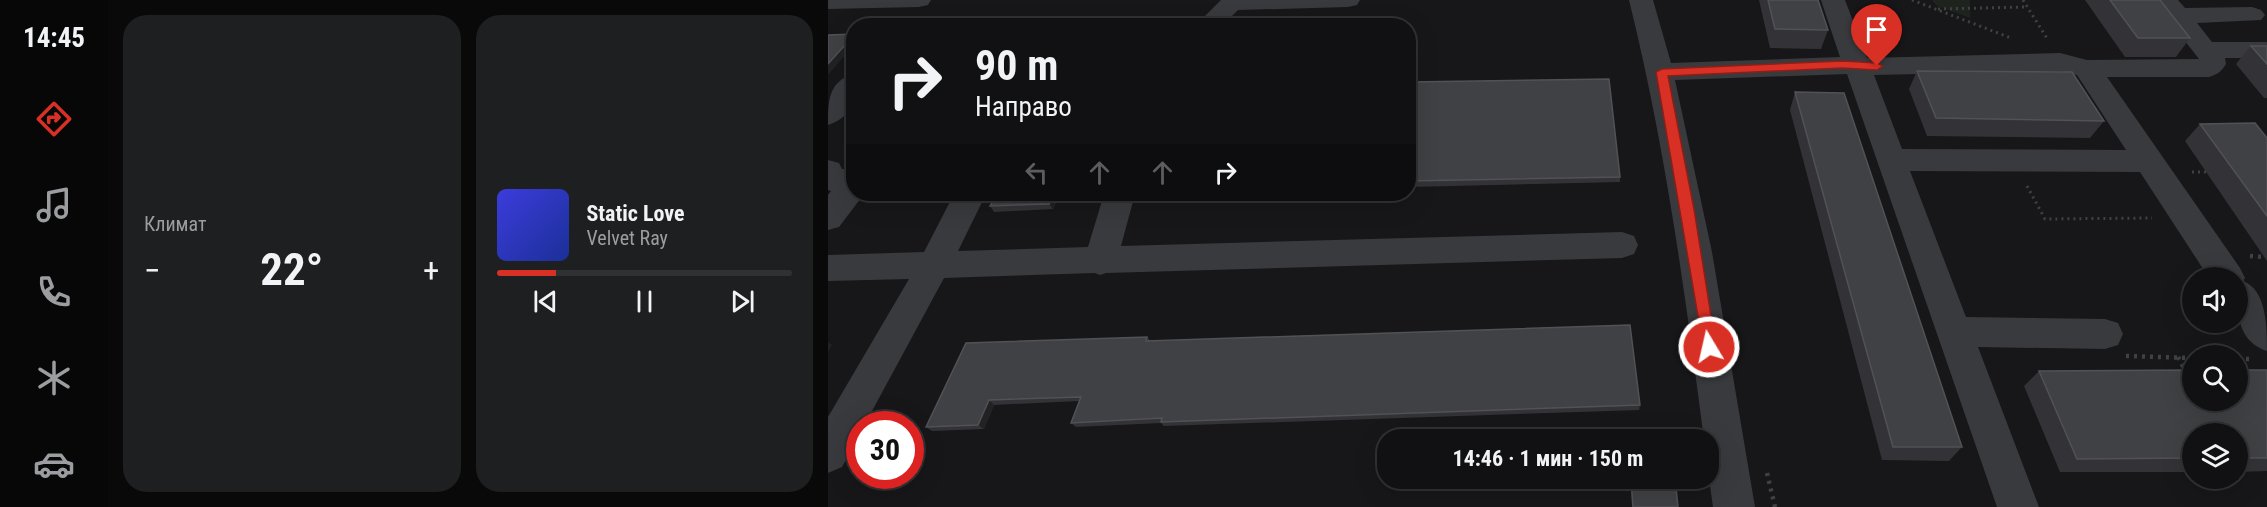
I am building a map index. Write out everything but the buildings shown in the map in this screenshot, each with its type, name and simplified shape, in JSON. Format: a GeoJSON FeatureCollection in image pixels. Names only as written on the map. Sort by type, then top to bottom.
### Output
{"type":"FeatureCollection","features":[{"type":"Feature","properties":{"kind":"street"},"geometry":{"type":"LineString","coordinates":[[828,2],[919,0]]}},
{"type":"Feature","properties":{"kind":"street"},"geometry":{"type":"LineString","coordinates":[[905,18],[919,0]]}},
{"type":"Feature","properties":{"kind":"street"},"geometry":{"type":"LineString","coordinates":[[1216,18],[1235,1],[1348,0]]}},
{"type":"Feature","properties":{"kind":"street"},"geometry":{"type":"LineString","coordinates":[[1641,0],[1662,72],[1688,209],[1734,507]]}},
{"type":"Feature","properties":{"kind":"street"},"geometry":{"type":"LineString","coordinates":[[1833,0],[2018,507]]}},
{"type":"Feature","properties":{"kind":"street"},"geometry":{"type":"LineString","coordinates":[[1662,72],[1842,65],[1856,67],[2060,62],[2087,69],[2199,70],[2209,68],[2213,64],[2206,50],[2171,8]]}},
{"type":"Feature","properties":{"kind":"street"},"geometry":{"type":"LineString","coordinates":[[2171,8],[2252,15]]}},
{"type":"Feature","properties":{"kind":"street"},"geometry":{"type":"LineString","coordinates":[[2206,50],[2267,50]]}},
{"type":"Feature","properties":{"kind":"street"},"geometry":{"type":"LineString","coordinates":[[2087,69],[2221,267]]}},
{"type":"Feature","properties":{"kind":"street"},"geometry":{"type":"LineString","coordinates":[[828,115],[846,93]]}},
{"type":"Feature","properties":{"kind":"street"},"geometry":{"type":"LineString","coordinates":[[1891,160],[2149,161]]}},
{"type":"Feature","properties":{"kind":"street"},"geometry":{"type":"LineString","coordinates":[[828,171],[831,180],[846,182]]}},
{"type":"Feature","properties":{"kind":"street"},"geometry":{"type":"LineString","coordinates":[[828,218],[846,194]]}},
{"type":"Feature","properties":{"kind":"street"},"geometry":{"type":"LineString","coordinates":[[828,454],[933,267],[966,201]]}},
{"type":"Feature","properties":{"kind":"street"},"geometry":{"type":"LineString","coordinates":[[1100,262],[1117,201]]}},
{"type":"Feature","properties":{"kind":"street"},"geometry":{"type":"LineString","coordinates":[[828,268],[933,267],[1622,245]]}},
{"type":"Feature","properties":{"kind":"street"},"geometry":{"type":"LineString","coordinates":[[2248,308],[2267,336]]}},
{"type":"Feature","properties":{"kind":"street"},"geometry":{"type":"LineString","coordinates":[[1954,332],[2110,345]]}},
{"type":"Feature","properties":{"kind":"path"},"geometry":{"type":"LineString","coordinates":[[1912,0],[2021,41]]}},
{"type":"Feature","properties":{"kind":"path"},"geometry":{"type":"LineString","coordinates":[[2023,0],[2051,45]]}},
{"type":"Feature","properties":{"kind":"path"},"geometry":{"type":"LineString","coordinates":[[1936,9],[2027,7]]}},
{"type":"Feature","properties":{"kind":"path"},"geometry":{"type":"LineString","coordinates":[[2014,160],[2045,219],[2152,219],[2147,211]]}},
{"type":"Feature","properties":{"kind":"path"},"geometry":{"type":"LineString","coordinates":[[2110,345],[2182,357]]}},
{"type":"Feature","properties":{"kind":"path"},"geometry":{"type":"LineString","coordinates":[[2178,357],[2182,365]]}},
{"type":"Feature","properties":{"kind":"shaded area"},"geometry":{"type":"Polygon","coordinates":[[[1932,0],[1970,0],[1970,18],[1937,6],[1932,0]]]}},
{"type":"Feature","properties":{"kind":"route"},"geometry":{"type":"LineString","coordinates":[[1709,347],[1688,209],[1662,72],[1842,65],[1877,66]]}}]}
